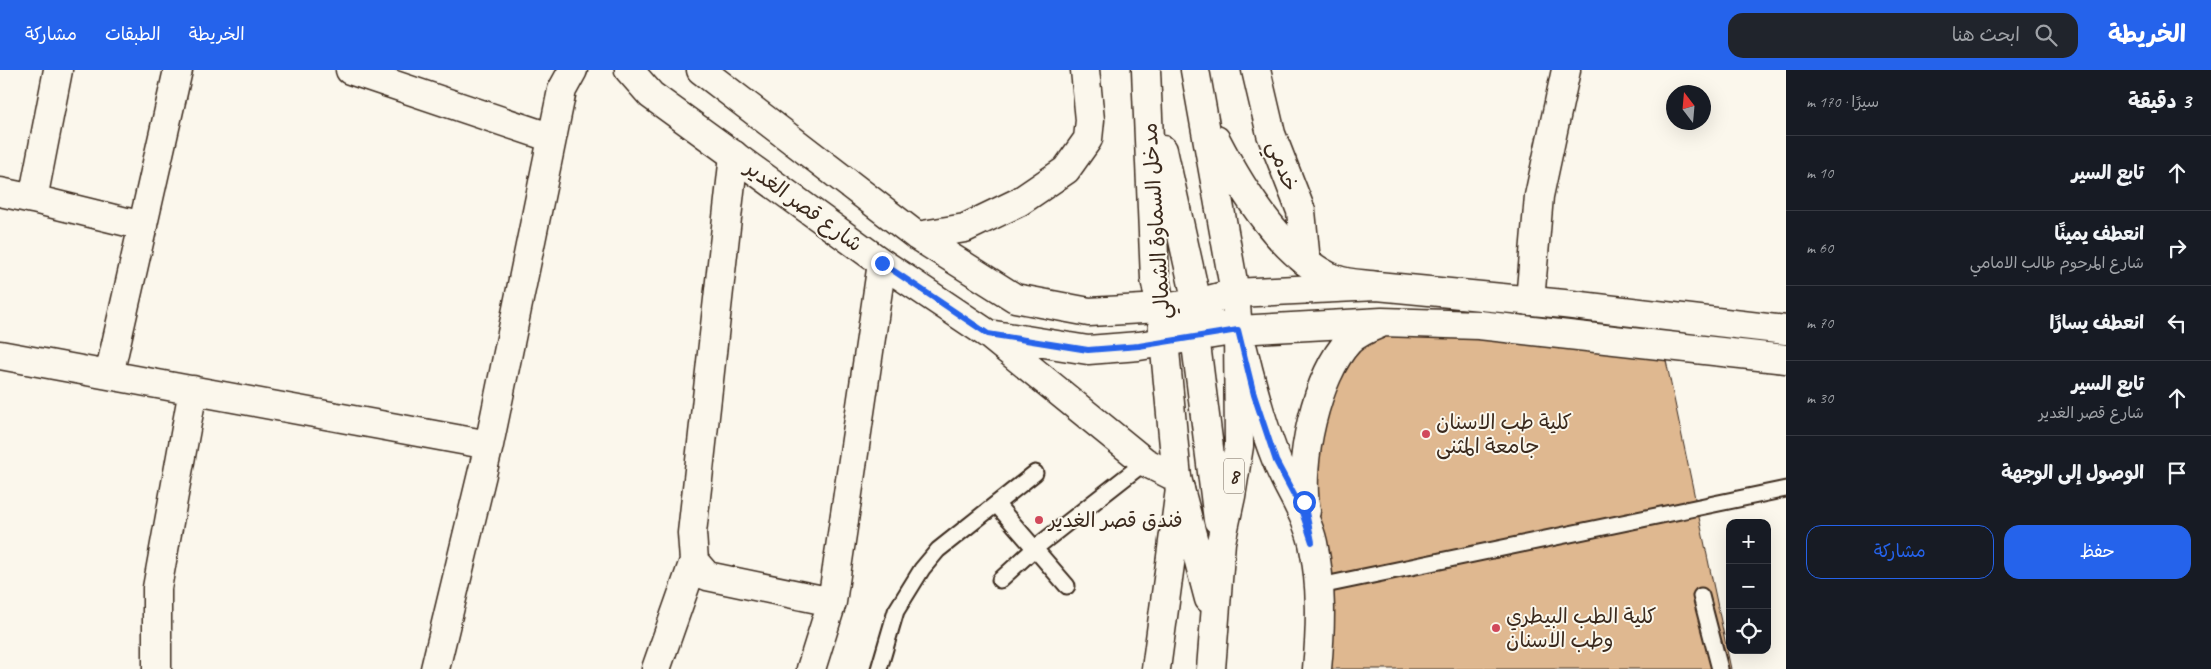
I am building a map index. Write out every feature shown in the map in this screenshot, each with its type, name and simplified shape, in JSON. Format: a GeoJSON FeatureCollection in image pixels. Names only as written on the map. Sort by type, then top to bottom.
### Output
{"type":"FeatureCollection","features":[{"type":"Feature","properties":{"kind":"main road"},"geometry":{"type":"LineString","coordinates":[[33,199],[58,70]]}},
{"type":"Feature","properties":{"kind":"main road"},"geometry":{"type":"LineString","coordinates":[[109,375],[178,70]]}},
{"type":"Feature","properties":{"kind":"main road"},"geometry":{"type":"LineString","coordinates":[[350,70],[552,138]]}},
{"type":"Feature","properties":{"kind":"main road"},"geometry":{"type":"LineString","coordinates":[[435,669],[489,445],[562,90],[573,70]]}},
{"type":"Feature","properties":{"kind":"main road","name":"شارع قصر الغدير"},"geometry":{"type":"LineString","coordinates":[[628,70],[651,95],[882,263],[988,334],[1145,462],[1178,484]]}},
{"type":"Feature","properties":{"kind":"main road"},"geometry":{"type":"LineString","coordinates":[[701,70],[916,236],[1015,298],[1089,312],[1161,308],[1197,303],[1235,293],[1377,286]]}},
{"type":"Feature","properties":{"kind":"main road"},"geometry":{"type":"LineString","coordinates":[[916,236],[966,228],[1019,202],[1066,170],[1088,140],[1090,120],[1085,70]]}},
{"type":"Feature","properties":{"kind":"main road"},"geometry":{"type":"LineString","coordinates":[[1146,70],[1197,303],[1202,313],[1216,326],[1238,330]]}},
{"type":"Feature","properties":{"kind":"main road","name":"مدخل السماوة الشمالي"},"geometry":{"type":"LineString","coordinates":[[1146,70],[1156,279],[1161,308],[1178,484],[1215,620]]}},
{"type":"Feature","properties":{"kind":"main road"},"geometry":{"type":"LineString","coordinates":[[1196,70],[1211,129],[1236,179],[1264,218],[1306,262],[1336,279],[1377,286],[1530,300],[1786,330]]}},
{"type":"Feature","properties":{"kind":"main road","name":"8"},"geometry":{"type":"LineString","coordinates":[[1196,70],[1235,293],[1238,330],[1239,446],[1221,542],[1211,669]]}},
{"type":"Feature","properties":{"kind":"main road","name":"خدمي"},"geometry":{"type":"LineString","coordinates":[[1256,70],[1271,134],[1301,212],[1306,262]]}},
{"type":"Feature","properties":{"kind":"main road"},"geometry":{"type":"LineString","coordinates":[[1530,300],[1539,196],[1566,70]]}},
{"type":"Feature","properties":{"kind":"main road"},"geometry":{"type":"LineString","coordinates":[[656,669],[694,561],[692,533],[734,155]]}},
{"type":"Feature","properties":{"kind":"main road"},"geometry":{"type":"LineString","coordinates":[[0,192],[143,226]]}},
{"type":"Feature","properties":{"kind":"main road"},"geometry":{"type":"LineString","coordinates":[[811,669],[832,602],[882,263]]}},
{"type":"Feature","properties":{"kind":"main road"},"geometry":{"type":"LineString","coordinates":[[1161,308],[1180,313],[1191,325],[1195,336],[1221,542]]}},
{"type":"Feature","properties":{"kind":"main road"},"geometry":{"type":"LineString","coordinates":[[988,334],[1088,350],[1114,349],[1238,330],[1382,322],[1479,325],[1786,359]]}},
{"type":"Feature","properties":{"kind":"main road"},"geometry":{"type":"LineString","coordinates":[[1317,669],[1321,620],[1320,586],[1304,502],[1305,464],[1313,417],[1324,383],[1335,358],[1350,339],[1382,322]]}},
{"type":"Feature","properties":{"kind":"main road"},"geometry":{"type":"LineString","coordinates":[[1238,330],[1254,395],[1276,461],[1300,506],[1312,542]]}},
{"type":"Feature","properties":{"kind":"main road"},"geometry":{"type":"LineString","coordinates":[[0,355],[489,445]]}},
{"type":"Feature","properties":{"kind":"main road"},"geometry":{"type":"LineString","coordinates":[[157,669],[157,588],[193,390]]}},
{"type":"Feature","properties":{"kind":"main road"},"geometry":{"type":"LineString","coordinates":[[1156,669],[1178,484]]}},
{"type":"Feature","properties":{"kind":"main road"},"geometry":{"type":"LineString","coordinates":[[694,561],[707,576],[832,602]]}},
{"type":"Feature","properties":{"kind":"lane"},"geometry":{"type":"LineString","coordinates":[[1000,580],[1034,549],[1145,462]]}},
{"type":"Feature","properties":{"kind":"lane"},"geometry":{"type":"LineString","coordinates":[[879,669],[896,611],[922,569],[938,550],[1035,473]]}},
{"type":"Feature","properties":{"kind":"lane"},"geometry":{"type":"LineString","coordinates":[[1320,586],[1786,489]]}},
{"type":"Feature","properties":{"kind":"lane"},"geometry":{"type":"LineString","coordinates":[[997,505],[1067,586]]}},
{"type":"Feature","properties":{"kind":"lane"},"geometry":{"type":"LineString","coordinates":[[1702,596],[1720,669]]}},
{"type":"Feature","properties":{"kind":"building","name":"كلية طب الاسنان جامعة المثنى"},"geometry":{"type":"Polygon","coordinates":[[[1372,328],[1664,351],[1726,645],[1726,654],[1728,654],[1731,669],[1323,669],[1307,506],[1325,399],[1372,328]]]}},
{"type":"Feature","properties":{"kind":"place","name":"كلية طب الاسنان جامعة المثنى"},"geometry":{"type":"Point","coordinates":[1426,434]}},
{"type":"Feature","properties":{"kind":"place","name":"فندق قصر الغدير"},"geometry":{"type":"Point","coordinates":[1039,520]}},
{"type":"Feature","properties":{"kind":"place","name":"كلية الطب البيطري وطب الاسنان"},"geometry":{"type":"Point","coordinates":[1496,628]}},
{"type":"Feature","properties":{"kind":"route"},"geometry":{"type":"LineString","coordinates":[[882,263],[988,334],[1062,348],[1114,349],[1238,330],[1254,395],[1276,461],[1300,506],[1312,542],[1304,502]]}}]}
